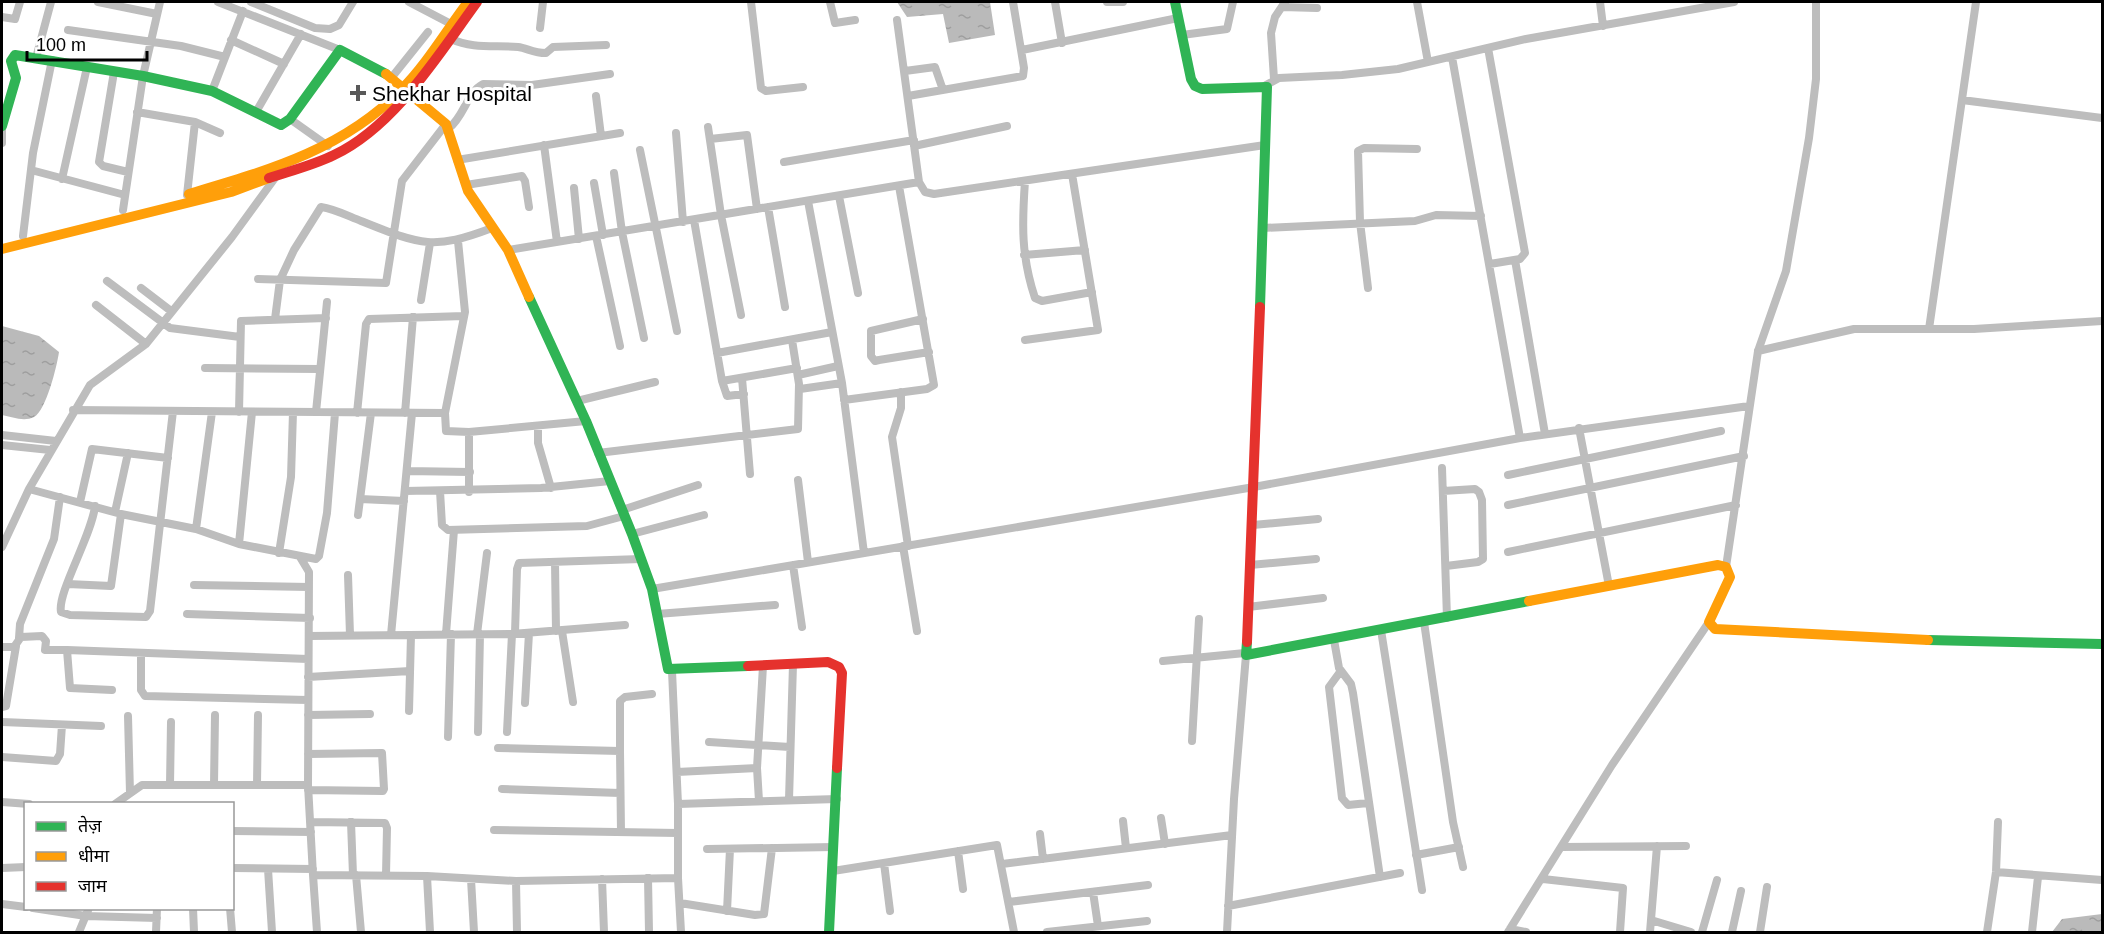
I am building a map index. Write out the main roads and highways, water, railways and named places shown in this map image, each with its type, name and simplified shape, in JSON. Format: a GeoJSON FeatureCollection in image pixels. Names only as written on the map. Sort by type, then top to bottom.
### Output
{"type":"FeatureCollection","features":[{"type":"Feature","properties":{"kind":"water"},"geometry":{"type":"Polygon","coordinates":[[[897,2],[990,2],[995,35],[949,43],[943,14],[907,17],[897,2]]]}},
{"type":"Feature","properties":{"kind":"water"},"geometry":{"type":"Polygon","coordinates":[[[2,326],[39,336],[59,352],[47,397],[34,417],[18,419],[2,415],[2,326]]]}},
{"type":"Feature","properties":{"kind":"water"},"geometry":{"type":"Polygon","coordinates":[[[2102,914],[2102,932],[2052,932],[2062,919],[2102,914]]]}},
{"type":"Feature","properties":{"kind":"place","name":"Shekhar Hospital"},"geometry":{"type":"Point","coordinates":[358,93]}}]}
